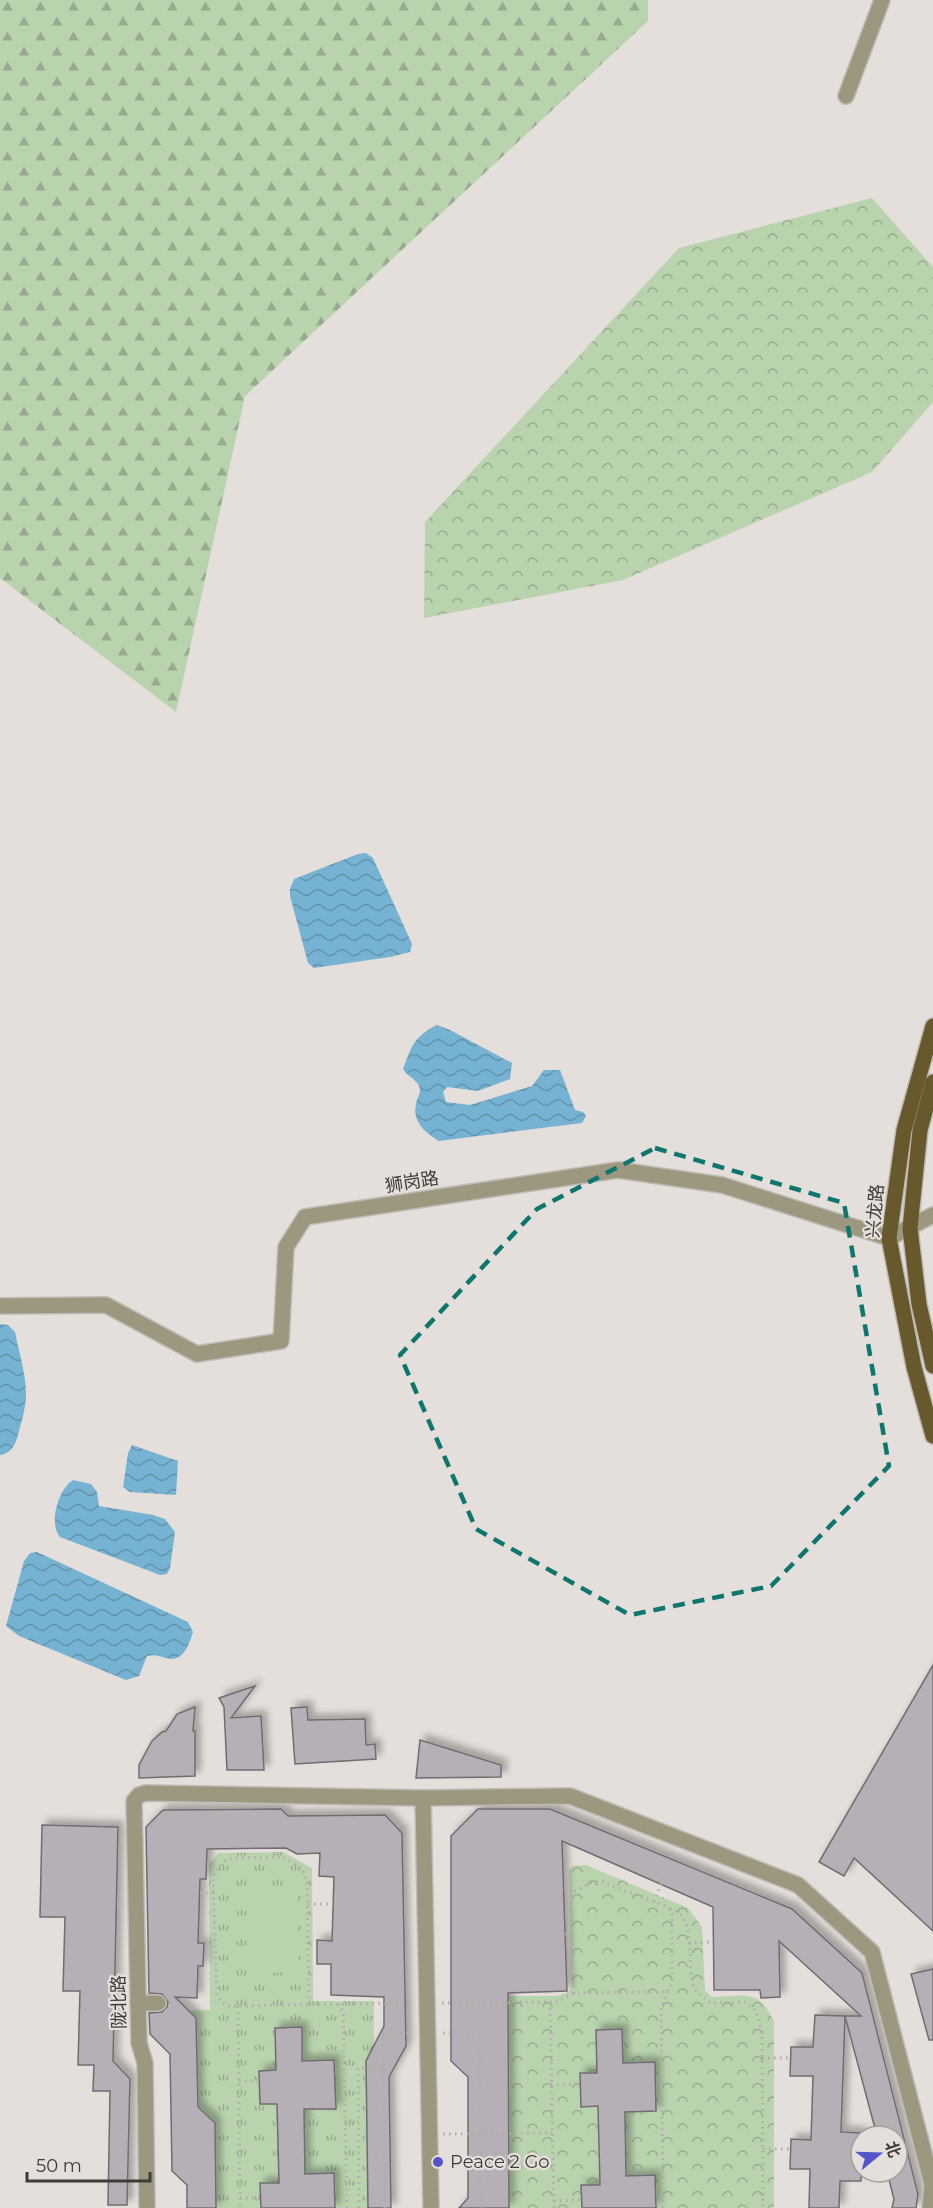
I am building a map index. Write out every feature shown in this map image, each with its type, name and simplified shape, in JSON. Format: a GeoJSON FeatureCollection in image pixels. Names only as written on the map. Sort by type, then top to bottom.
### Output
{"type":"FeatureCollection","features":[{"type":"Feature","properties":{"kind":"main road","name":"兴龙路"},"geometry":{"type":"LineString","coordinates":[[933,1026],[904,1130],[889,1238],[914,1367],[933,1436]]}},
{"type":"Feature","properties":{"kind":"main road","name":"兴龙路"},"geometry":{"type":"LineString","coordinates":[[933,1082],[920,1131],[910,1228],[920,1304],[933,1366]]}},
{"type":"Feature","properties":{"kind":"street"},"geometry":{"type":"LineString","coordinates":[[846,96],[882,0]]}},
{"type":"Feature","properties":{"kind":"street","name":"狮岗路"},"geometry":{"type":"LineString","coordinates":[[0,1306],[106,1305],[197,1354],[281,1341],[286,1247],[305,1217],[618,1170],[722,1185],[889,1238]]}},
{"type":"Feature","properties":{"kind":"street"},"geometry":{"type":"LineString","coordinates":[[889,1238],[933,1215]]}},
{"type":"Feature","properties":{"kind":"street","name":"陇北路"},"geometry":{"type":"LineString","coordinates":[[147,2208],[145,2063],[139,2043],[134,1801],[146,1793],[423,1798]]}},
{"type":"Feature","properties":{"kind":"street"},"geometry":{"type":"LineString","coordinates":[[430,2208],[423,1798],[570,1796],[798,1884],[872,1953],[932,2184],[930,2208]]}},
{"type":"Feature","properties":{"kind":"street"},"geometry":{"type":"LineString","coordinates":[[138,2003],[158,2003]]}},
{"type":"Feature","properties":{"kind":"path"},"geometry":{"type":"LineString","coordinates":[[654,1902],[679,1838]]}},
{"type":"Feature","properties":{"kind":"path"},"geometry":{"type":"LineString","coordinates":[[309,2004],[307,1882],[302,1869],[283,1857],[232,1858],[224,1861],[213,1876],[217,1995],[222,2003],[229,2006],[557,2002],[574,1993],[667,1992]]}},
{"type":"Feature","properties":{"kind":"path"},"geometry":{"type":"LineString","coordinates":[[574,1993],[572,1900],[577,1890],[600,1881],[669,1909],[673,1908],[680,1914],[688,1926],[692,1981],[697,1992],[710,2003],[746,2002],[756,2011],[762,2032],[763,2208]]}},
{"type":"Feature","properties":{"kind":"path"},"geometry":{"type":"LineString","coordinates":[[564,1888],[577,1890]]}},
{"type":"Feature","properties":{"kind":"path"},"geometry":{"type":"LineString","coordinates":[[200,1893],[214,1893]]}},
{"type":"Feature","properties":{"kind":"path"},"geometry":{"type":"LineString","coordinates":[[308,1904],[333,1904]]}},
{"type":"Feature","properties":{"kind":"path"},"geometry":{"type":"LineString","coordinates":[[663,2208],[661,2010],[672,1984],[672,1914],[669,1909]]}},
{"type":"Feature","properties":{"kind":"path"},"geometry":{"type":"LineString","coordinates":[[565,1934],[573,1933]]}},
{"type":"Feature","properties":{"kind":"path"},"geometry":{"type":"LineString","coordinates":[[689,1943],[713,1942]]}},
{"type":"Feature","properties":{"kind":"path"},"geometry":{"type":"LineString","coordinates":[[550,2002],[554,2208]]}},
{"type":"Feature","properties":{"kind":"path"},"geometry":{"type":"LineString","coordinates":[[338,2004],[343,2012],[347,2208]]}},
{"type":"Feature","properties":{"kind":"path"},"geometry":{"type":"LineString","coordinates":[[238,2006],[240,2208]]}},
{"type":"Feature","properties":{"kind":"path"},"geometry":{"type":"LineString","coordinates":[[478,2032],[481,2208]]}},
{"type":"Feature","properties":{"kind":"path"},"geometry":{"type":"LineString","coordinates":[[383,2033],[385,2208]]}},
{"type":"Feature","properties":{"kind":"path"},"geometry":{"type":"LineString","coordinates":[[762,2058],[791,2058]]}},
{"type":"Feature","properties":{"kind":"path"},"geometry":{"type":"LineString","coordinates":[[359,2208],[358,2068],[383,2068]]}},
{"type":"Feature","properties":{"kind":"path"},"geometry":{"type":"LineString","coordinates":[[238,2081],[260,2081]]}},
{"type":"Feature","properties":{"kind":"path"},"geometry":{"type":"LineString","coordinates":[[551,2085],[580,2084]]}},
{"type":"Feature","properties":{"kind":"path"},"geometry":{"type":"LineString","coordinates":[[345,2121],[358,2121]]}},
{"type":"Feature","properties":{"kind":"path"},"geometry":{"type":"LineString","coordinates":[[429,2134],[552,2133]]}},
{"type":"Feature","properties":{"kind":"path"},"geometry":{"type":"LineString","coordinates":[[763,2149],[790,2149]]}},
{"type":"Feature","properties":{"kind":"path"},"geometry":{"type":"LineString","coordinates":[[240,2199],[261,2198]]}},
{"type":"Feature","properties":{"kind":"path"},"geometry":{"type":"LineString","coordinates":[[554,2201],[581,2200]]}},
{"type":"Feature","properties":{"kind":"highlighted area"},"geometry":{"type":"Polygon","coordinates":[[[655,1148],[844,1203],[889,1466],[771,1586],[630,1615],[476,1529],[400,1355],[537,1209],[655,1148]]]}},
{"type":"Feature","properties":{"kind":"green space"},"geometry":{"type":"Polygon","coordinates":[[[0,0],[648,0],[648,21],[245,396],[176,712],[0,578],[0,0]]]}},
{"type":"Feature","properties":{"kind":"green space"},"geometry":{"type":"Polygon","coordinates":[[[872,198],[933,267],[933,402],[872,472],[623,580],[424,618],[425,522],[679,248],[872,198]]]}},
{"type":"Feature","properties":{"kind":"green space"},"geometry":{"type":"Polygon","coordinates":[[[283,1852],[312,1868],[313,2001],[374,2001],[374,2208],[197,2208],[179,2011],[210,2010],[209,1864],[219,1853],[283,1852]]]}},
{"type":"Feature","properties":{"kind":"green space"},"geometry":{"type":"Polygon","coordinates":[[[586,1865],[688,1908],[702,1927],[705,1991],[712,1997],[749,1996],[763,2004],[769,2011],[774,2022],[774,2208],[494,2208],[493,1996],[557,1996],[567,1993],[571,1988],[569,1870],[572,1866],[586,1865]]]}},
{"type":"Feature","properties":{"kind":"green space"},"geometry":{"type":"Polygon","coordinates":[[[297,1887],[299,1972],[252,1973],[249,1888],[297,1887]]]}},
{"type":"Feature","properties":{"kind":"water"},"geometry":{"type":"Polygon","coordinates":[[[366,853],[373,858],[412,944],[410,952],[314,968],[308,963],[290,896],[294,879],[366,853]]]}},
{"type":"Feature","properties":{"kind":"water"},"geometry":{"type":"Polygon","coordinates":[[[437,1025],[512,1063],[510,1079],[478,1091],[447,1087],[443,1092],[446,1102],[470,1105],[532,1086],[544,1070],[560,1070],[575,1110],[583,1112],[586,1116],[582,1123],[439,1141],[434,1138],[421,1126],[416,1116],[419,1086],[403,1069],[414,1043],[437,1025]]]}},
{"type":"Feature","properties":{"kind":"water"},"geometry":{"type":"Polygon","coordinates":[[[0,1324],[8,1325],[15,1332],[24,1373],[26,1398],[15,1443],[11,1450],[0,1455],[0,1324]]]}},
{"type":"Feature","properties":{"kind":"water"},"geometry":{"type":"Polygon","coordinates":[[[132,1445],[178,1461],[176,1495],[130,1492],[123,1487],[128,1453],[132,1445]]]}},
{"type":"Feature","properties":{"kind":"water"},"geometry":{"type":"Polygon","coordinates":[[[73,1480],[91,1484],[97,1492],[99,1506],[165,1519],[175,1532],[170,1568],[167,1574],[160,1575],[60,1537],[55,1523],[57,1506],[63,1490],[73,1480]]]}},
{"type":"Feature","properties":{"kind":"water"},"geometry":{"type":"Polygon","coordinates":[[[37,1552],[188,1622],[193,1632],[184,1652],[172,1659],[155,1655],[147,1656],[139,1676],[126,1680],[19,1636],[6,1626],[24,1561],[30,1553],[37,1552]]]}},
{"type":"Feature","properties":{"kind":"building"},"geometry":{"type":"Polygon","coordinates":[[[933,1665],[933,1931],[854,1858],[844,1876],[819,1862],[933,1665]]]}},
{"type":"Feature","properties":{"kind":"building"},"geometry":{"type":"Polygon","coordinates":[[[255,1686],[231,1718],[261,1716],[264,1770],[227,1770],[224,1707],[219,1698],[255,1686]]]}},
{"type":"Feature","properties":{"kind":"building"},"geometry":{"type":"Polygon","coordinates":[[[195,1707],[193,1731],[195,1731],[195,1776],[139,1778],[139,1765],[152,1741],[166,1731],[177,1714],[195,1707]]]}},
{"type":"Feature","properties":{"kind":"building"},"geometry":{"type":"Polygon","coordinates":[[[307,1707],[308,1720],[365,1719],[366,1745],[375,1744],[376,1759],[295,1764],[291,1708],[307,1707]]]}},
{"type":"Feature","properties":{"kind":"building"},"geometry":{"type":"Polygon","coordinates":[[[420,1740],[501,1765],[501,1777],[416,1778],[420,1740]]]}},
{"type":"Feature","properties":{"kind":"building"},"geometry":{"type":"Polygon","coordinates":[[[281,1809],[288,1816],[385,1815],[402,1833],[406,2046],[389,2077],[391,2208],[368,2208],[366,2061],[384,2026],[384,1997],[331,1995],[331,1964],[317,1964],[317,1940],[332,1941],[334,1877],[319,1876],[320,1853],[297,1854],[286,1848],[207,1849],[206,1879],[200,1879],[198,1943],[204,1943],[203,1966],[198,1966],[197,1998],[175,1997],[196,2018],[198,2107],[215,2123],[216,2208],[187,2208],[187,2185],[172,2171],[170,2054],[150,2034],[149,2013],[162,2012],[168,2002],[162,1994],[149,1993],[146,1827],[163,1810],[281,1809]]]}},
{"type":"Feature","properties":{"kind":"building"},"geometry":{"type":"Polygon","coordinates":[[[478,1809],[550,1809],[792,1909],[862,1973],[900,2124],[874,2124],[845,2016],[861,2016],[779,1941],[780,1997],[761,1998],[760,1990],[714,1990],[713,1907],[562,1841],[567,1991],[508,1993],[509,2208],[459,2208],[468,2198],[468,2077],[451,2061],[451,1836],[478,1809]]]}},
{"type":"Feature","properties":{"kind":"building"},"geometry":{"type":"Polygon","coordinates":[[[42,1825],[118,1827],[113,2061],[130,2079],[127,2205],[108,2205],[110,2091],[93,2091],[94,2065],[78,2065],[80,1991],[63,1991],[65,1917],[40,1917],[42,1825]]]}},
{"type":"Feature","properties":{"kind":"building"},"geometry":{"type":"Polygon","coordinates":[[[933,1969],[933,2040],[929,2040],[911,1974],[933,1969]]]}},
{"type":"Feature","properties":{"kind":"building"},"geometry":{"type":"Polygon","coordinates":[[[815,2015],[845,2016],[841,2132],[849,2132],[849,2181],[840,2181],[839,2208],[809,2208],[810,2169],[790,2169],[791,2139],[811,2140],[813,2076],[790,2076],[791,2047],[813,2047],[815,2015]]]}},
{"type":"Feature","properties":{"kind":"building"},"geometry":{"type":"Polygon","coordinates":[[[302,2027],[302,2061],[334,2060],[336,2109],[304,2109],[305,2174],[334,2173],[335,2208],[261,2208],[260,2183],[279,2183],[277,2104],[260,2104],[259,2071],[276,2070],[275,2028],[302,2027]]]}},
{"type":"Feature","properties":{"kind":"building"},"geometry":{"type":"Polygon","coordinates":[[[622,2029],[623,2063],[655,2062],[656,2111],[625,2112],[626,2176],[655,2175],[656,2208],[582,2208],[581,2185],[600,2185],[598,2106],[581,2107],[580,2073],[597,2073],[596,2030],[622,2029]]]}},
{"type":"Feature","properties":{"kind":"building"},"geometry":{"type":"Polygon","coordinates":[[[909,2158],[918,2194],[916,2208],[892,2208],[894,2199],[890,2184],[909,2184],[909,2158]]]}},
{"type":"Feature","properties":{"kind":"place","name":"Peace 2 Go"},"geometry":{"type":"Point","coordinates":[438,2162]}}]}
